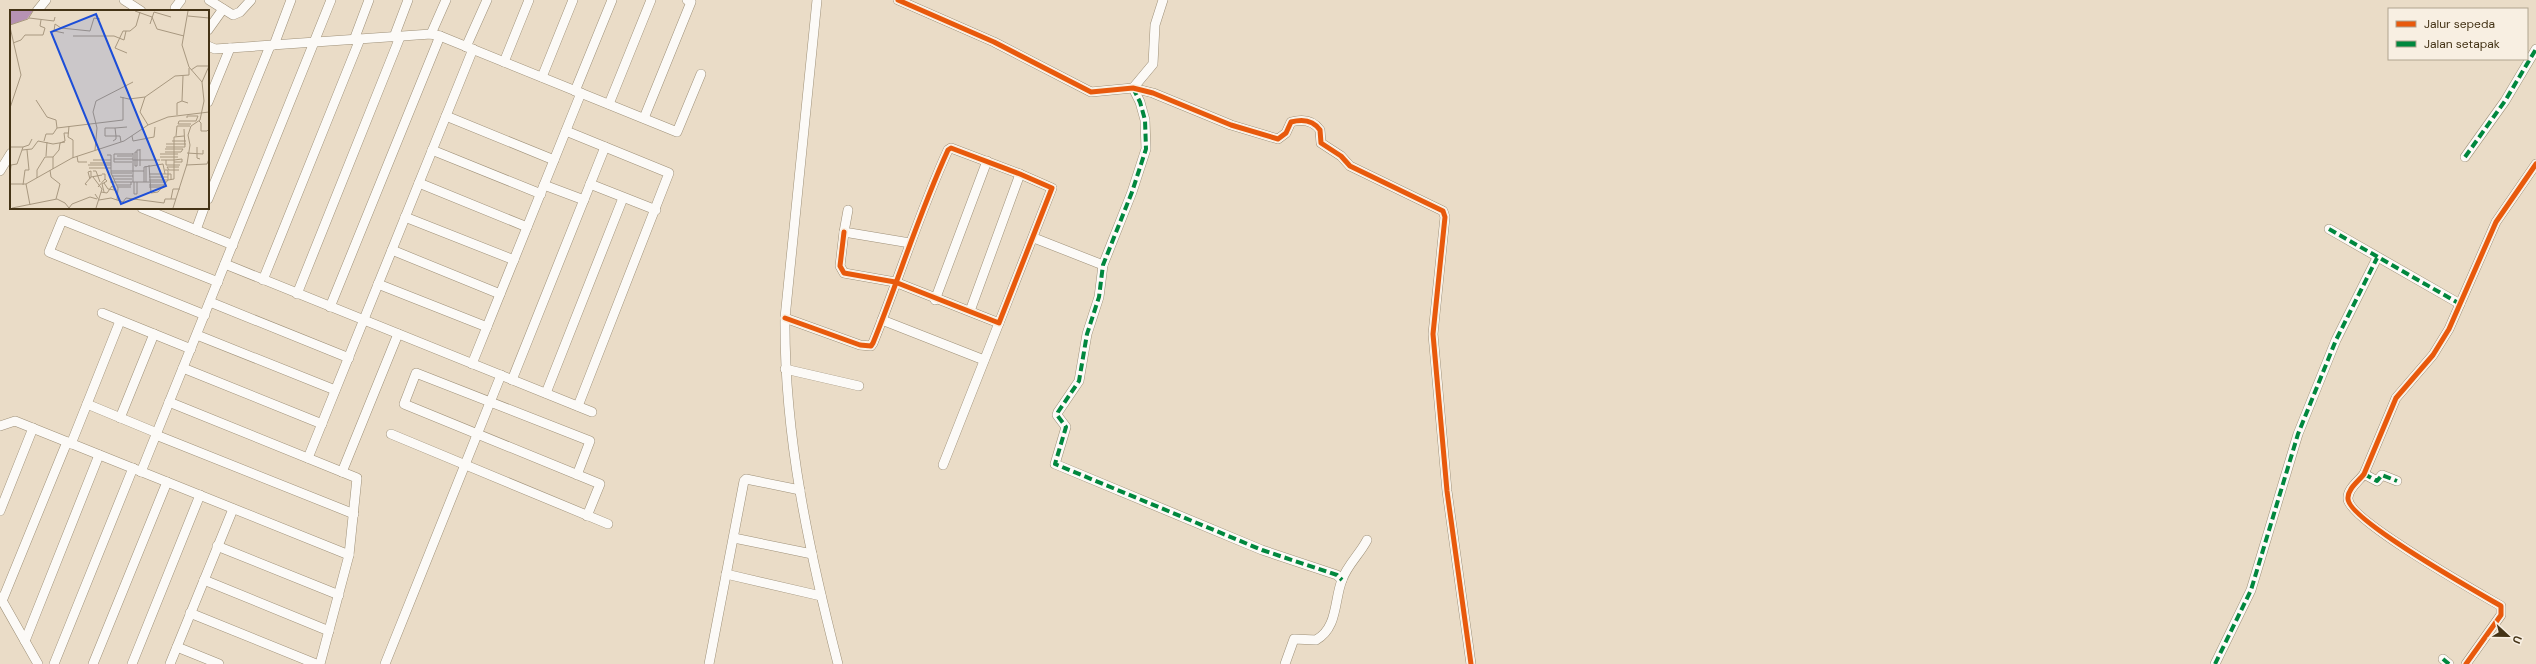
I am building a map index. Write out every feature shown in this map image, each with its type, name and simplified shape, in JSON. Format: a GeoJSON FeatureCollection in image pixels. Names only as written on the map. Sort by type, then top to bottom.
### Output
{"type":"FeatureCollection","features":[{"type":"Feature","properties":{"kind":"street"},"geometry":{"type":"LineString","coordinates":[[38,10],[46,0]]}},
{"type":"Feature","properties":{"kind":"street"},"geometry":{"type":"LineString","coordinates":[[124,0],[136,10]]}},
{"type":"Feature","properties":{"kind":"street"},"geometry":{"type":"LineString","coordinates":[[175,8],[181,0]]}},
{"type":"Feature","properties":{"kind":"street"},"geometry":{"type":"LineString","coordinates":[[209,0],[223,9],[237,14],[251,0]]}},
{"type":"Feature","properties":{"kind":"street"},"geometry":{"type":"LineString","coordinates":[[209,197],[291,0]]}},
{"type":"Feature","properties":{"kind":"street"},"geometry":{"type":"LineString","coordinates":[[142,472],[330,0]]}},
{"type":"Feature","properties":{"kind":"street"},"geometry":{"type":"LineString","coordinates":[[263,280],[357,39],[369,0]]}},
{"type":"Feature","properties":{"kind":"street"},"geometry":{"type":"LineString","coordinates":[[298,294],[397,37],[408,0]]}},
{"type":"Feature","properties":{"kind":"street"},"geometry":{"type":"LineString","coordinates":[[330,307],[435,35],[446,0]]}},
{"type":"Feature","properties":{"kind":"street"},"geometry":{"type":"LineString","coordinates":[[308,458],[446,116],[487,0]]}},
{"type":"Feature","properties":{"kind":"street"},"geometry":{"type":"LineString","coordinates":[[504,62],[529,0]]}},
{"type":"Feature","properties":{"kind":"street"},"geometry":{"type":"LineString","coordinates":[[542,77],[573,0]]}},
{"type":"Feature","properties":{"kind":"street"},"geometry":{"type":"LineString","coordinates":[[472,364],[566,131],[578,92],[612,0]]}},
{"type":"Feature","properties":{"kind":"street"},"geometry":{"type":"LineString","coordinates":[[609,104],[651,0]]}},
{"type":"Feature","properties":{"kind":"street"},"geometry":{"type":"LineString","coordinates":[[644,118],[691,2],[687,0]]}},
{"type":"Feature","properties":{"kind":"street"},"geometry":{"type":"LineString","coordinates":[[817,0],[785,318],[785,369],[791,436],[800,490],[821,596],[838,664]]}},
{"type":"Feature","properties":{"kind":"street"},"geometry":{"type":"LineString","coordinates":[[898,0],[994,42],[1091,92],[1133,88],[1153,93],[1231,125],[1278,139],[1286,134],[1291,122],[1300,120],[1313,123],[1320,130],[1321,143],[1341,156],[1350,166],[1443,211],[1445,217],[1433,334],[1447,491],[1471,664]]}},
{"type":"Feature","properties":{"kind":"street"},"geometry":{"type":"LineString","coordinates":[[1133,88],[1153,64],[1155,25],[1162,0]]}},
{"type":"Feature","properties":{"kind":"street"},"geometry":{"type":"LineString","coordinates":[[209,29],[223,9]]}},
{"type":"Feature","properties":{"kind":"street"},"geometry":{"type":"LineString","coordinates":[[209,46],[215,49],[435,35],[677,132],[701,74]]}},
{"type":"Feature","properties":{"kind":"street"},"geometry":{"type":"LineString","coordinates":[[209,100],[230,48]]}},
{"type":"Feature","properties":{"kind":"street"},"geometry":{"type":"LineString","coordinates":[[2465,157],[2502,106],[2536,50]]}},
{"type":"Feature","properties":{"kind":"street"},"geometry":{"type":"LineString","coordinates":[[1133,88],[1140,102],[1145,120],[1146,149],[1132,192],[1103,265],[1100,297],[1087,334],[1079,381],[1057,415],[1066,427],[1055,464],[1262,550],[1336,575],[1342,580]]}},
{"type":"Feature","properties":{"kind":"street"},"geometry":{"type":"LineString","coordinates":[[446,116],[554,160]]}},
{"type":"Feature","properties":{"kind":"street"},"geometry":{"type":"LineString","coordinates":[[566,131],[669,173],[656,210],[578,406]]}},
{"type":"Feature","properties":{"kind":"street"},"geometry":{"type":"LineString","coordinates":[[512,380],[605,147]]}},
{"type":"Feature","properties":{"kind":"street"},"geometry":{"type":"LineString","coordinates":[[785,318],[868,346],[873,343],[910,243],[948,150],[951,148],[1020,174],[1052,188],[1034,238],[999,322],[943,466]]}},
{"type":"Feature","properties":{"kind":"street"},"geometry":{"type":"LineString","coordinates":[[432,150],[541,194]]}},
{"type":"Feature","properties":{"kind":"street"},"geometry":{"type":"LineString","coordinates":[[0,171],[10,155]]}},
{"type":"Feature","properties":{"kind":"street"},"geometry":{"type":"LineString","coordinates":[[935,300],[987,161]]}},
{"type":"Feature","properties":{"kind":"street"},"geometry":{"type":"LineString","coordinates":[[2466,664],[2501,615],[2501,606],[2361,518],[2348,500],[2356,482],[2364,474],[2396,398],[2433,355],[2460,304],[2496,222],[2536,164]]}},
{"type":"Feature","properties":{"kind":"street"},"geometry":{"type":"LineString","coordinates":[[970,311],[1020,174]]}},
{"type":"Feature","properties":{"kind":"street"},"geometry":{"type":"LineString","coordinates":[[419,183],[527,226]]}},
{"type":"Feature","properties":{"kind":"street"},"geometry":{"type":"LineString","coordinates":[[590,184],[656,210]]}},
{"type":"Feature","properties":{"kind":"street"},"geometry":{"type":"LineString","coordinates":[[544,185],[584,200]]}},
{"type":"Feature","properties":{"kind":"street"},"geometry":{"type":"LineString","coordinates":[[546,394],[624,198]]}},
{"type":"Feature","properties":{"kind":"street"},"geometry":{"type":"LineString","coordinates":[[148,209],[164,212],[196,230],[233,245]]}},
{"type":"Feature","properties":{"kind":"street"},"geometry":{"type":"LineString","coordinates":[[196,230],[204,209]]}},
{"type":"Feature","properties":{"kind":"street"},"geometry":{"type":"LineString","coordinates":[[848,210],[844,232],[841,271],[844,273],[895,282],[935,300],[999,322]]}},
{"type":"Feature","properties":{"kind":"street"},"geometry":{"type":"LineString","coordinates":[[405,216],[514,260]]}},
{"type":"Feature","properties":{"kind":"street"},"geometry":{"type":"LineString","coordinates":[[205,315],[49,252],[62,220],[218,282]]}},
{"type":"Feature","properties":{"kind":"street"},"geometry":{"type":"LineString","coordinates":[[2329,229],[2377,258],[2460,304]]}},
{"type":"Feature","properties":{"kind":"street"},"geometry":{"type":"LineString","coordinates":[[844,232],[910,243]]}},
{"type":"Feature","properties":{"kind":"street"},"geometry":{"type":"LineString","coordinates":[[1034,238],[1103,265]]}},
{"type":"Feature","properties":{"kind":"street"},"geometry":{"type":"LineString","coordinates":[[392,250],[500,294]]}},
{"type":"Feature","properties":{"kind":"street"},"geometry":{"type":"LineString","coordinates":[[2215,664],[2251,590],[2298,434],[2336,340],[2377,258]]}},
{"type":"Feature","properties":{"kind":"street"},"geometry":{"type":"LineString","coordinates":[[225,264],[592,412]]}},
{"type":"Feature","properties":{"kind":"street"},"geometry":{"type":"LineString","coordinates":[[378,284],[487,327]]}},
{"type":"Feature","properties":{"kind":"street"},"geometry":{"type":"LineString","coordinates":[[210,302],[349,358]]}},
{"type":"Feature","properties":{"kind":"street"},"geometry":{"type":"LineString","coordinates":[[102,313],[191,349]]}},
{"type":"Feature","properties":{"kind":"street"},"geometry":{"type":"LineString","coordinates":[[882,320],[984,360]]}},
{"type":"Feature","properties":{"kind":"street"},"geometry":{"type":"LineString","coordinates":[[38,664],[1,599],[87,404],[120,321]]}},
{"type":"Feature","properties":{"kind":"street"},"geometry":{"type":"LineString","coordinates":[[120,418],[154,334]]}},
{"type":"Feature","properties":{"kind":"street"},"geometry":{"type":"LineString","coordinates":[[342,472],[398,334]]}},
{"type":"Feature","properties":{"kind":"street"},"geometry":{"type":"LineString","coordinates":[[197,335],[335,390]]}},
{"type":"Feature","properties":{"kind":"street"},"geometry":{"type":"LineString","coordinates":[[183,368],[322,424]]}},
{"type":"Feature","properties":{"kind":"street"},"geometry":{"type":"LineString","coordinates":[[785,369],[859,386]]}},
{"type":"Feature","properties":{"kind":"street"},"geometry":{"type":"LineString","coordinates":[[577,475],[590,441],[416,373],[404,404],[577,475],[600,484],[587,516]]}},
{"type":"Feature","properties":{"kind":"street"},"geometry":{"type":"LineString","coordinates":[[385,664],[501,375]]}},
{"type":"Feature","properties":{"kind":"street"},"geometry":{"type":"LineString","coordinates":[[170,402],[357,478],[349,556],[320,664]]}},
{"type":"Feature","properties":{"kind":"street"},"geometry":{"type":"LineString","coordinates":[[87,404],[354,514]]}},
{"type":"Feature","properties":{"kind":"street"},"geometry":{"type":"LineString","coordinates":[[0,426],[15,421],[349,556]]}},
{"type":"Feature","properties":{"kind":"street"},"geometry":{"type":"LineString","coordinates":[[0,510],[33,428]]}},
{"type":"Feature","properties":{"kind":"street"},"geometry":{"type":"LineString","coordinates":[[391,434],[608,524]]}},
{"type":"Feature","properties":{"kind":"street"},"geometry":{"type":"LineString","coordinates":[[25,641],[99,455]]}},
{"type":"Feature","properties":{"kind":"street"},"geometry":{"type":"LineString","coordinates":[[54,664],[132,468]]}},
{"type":"Feature","properties":{"kind":"street"},"geometry":{"type":"LineString","coordinates":[[2364,474],[2377,481],[2382,475],[2397,481]]}},
{"type":"Feature","properties":{"kind":"street"},"geometry":{"type":"LineString","coordinates":[[709,664],[734,538],[742,484],[746,479],[800,490]]}},
{"type":"Feature","properties":{"kind":"street"},"geometry":{"type":"LineString","coordinates":[[93,664],[166,482]]}},
{"type":"Feature","properties":{"kind":"street"},"geometry":{"type":"LineString","coordinates":[[132,664],[200,495]]}},
{"type":"Feature","properties":{"kind":"street"},"geometry":{"type":"LineString","coordinates":[[170,664],[232,509]]}},
{"type":"Feature","properties":{"kind":"street"},"geometry":{"type":"LineString","coordinates":[[734,538],[812,554]]}},
{"type":"Feature","properties":{"kind":"street"},"geometry":{"type":"LineString","coordinates":[[1285,664],[1294,640],[1316,640],[1328,630],[1334,615],[1342,580],[1367,540]]}},
{"type":"Feature","properties":{"kind":"street"},"geometry":{"type":"LineString","coordinates":[[217,546],[339,595]]}},
{"type":"Feature","properties":{"kind":"street"},"geometry":{"type":"LineString","coordinates":[[726,574],[821,596]]}},
{"type":"Feature","properties":{"kind":"street"},"geometry":{"type":"LineString","coordinates":[[204,580],[329,630]]}},
{"type":"Feature","properties":{"kind":"street"},"geometry":{"type":"LineString","coordinates":[[190,613],[316,664]]}},
{"type":"Feature","properties":{"kind":"street"},"geometry":{"type":"LineString","coordinates":[[177,647],[219,664]]}},
{"type":"Feature","properties":{"kind":"marked path"},"geometry":{"type":"LineString","coordinates":[[2465,157],[2505,101],[2536,49]]}},
{"type":"Feature","properties":{"kind":"marked path"},"geometry":{"type":"LineString","coordinates":[[1133,88],[1140,102],[1145,120],[1146,149],[1132,192],[1103,265],[1099,297],[1087,334],[1079,381],[1057,415],[1066,427],[1055,464],[1262,550],[1337,575],[1342,580]]}},
{"type":"Feature","properties":{"kind":"marked path"},"geometry":{"type":"LineString","coordinates":[[2329,229],[2460,304]]}},
{"type":"Feature","properties":{"kind":"marked path"},"geometry":{"type":"LineString","coordinates":[[2215,664],[2251,590],[2298,434],[2336,340],[2377,258]]}},
{"type":"Feature","properties":{"kind":"marked path"},"geometry":{"type":"LineString","coordinates":[[2364,474],[2377,481],[2382,475],[2397,481]]}},
{"type":"Feature","properties":{"kind":"marked path"},"geometry":{"type":"LineString","coordinates":[[2443,659],[2449,664]]}},
{"type":"Feature","properties":{"kind":"cycle path"},"geometry":{"type":"LineString","coordinates":[[898,0],[994,42],[1091,92],[1133,88],[1153,93],[1231,125],[1278,139],[1286,133],[1291,122],[1311,122],[1320,130],[1321,143],[1341,156],[1350,166],[1443,211],[1445,217],[1433,334],[1447,491],[1471,664]]}},
{"type":"Feature","properties":{"kind":"cycle path"},"geometry":{"type":"LineString","coordinates":[[785,318],[860,345],[871,346],[892,295],[901,270],[909,246],[918,222],[948,150],[951,148],[1020,174],[1052,188],[999,323],[895,282],[844,273],[840,266],[844,232]]}},
{"type":"Feature","properties":{"kind":"cycle path"},"geometry":{"type":"LineString","coordinates":[[2466,664],[2501,615],[2501,606],[2442,572],[2369,523],[2354,509],[2348,499],[2348,495],[2351,489],[2364,474],[2396,398],[2433,355],[2449,329],[2496,222],[2536,164]]}}]}
